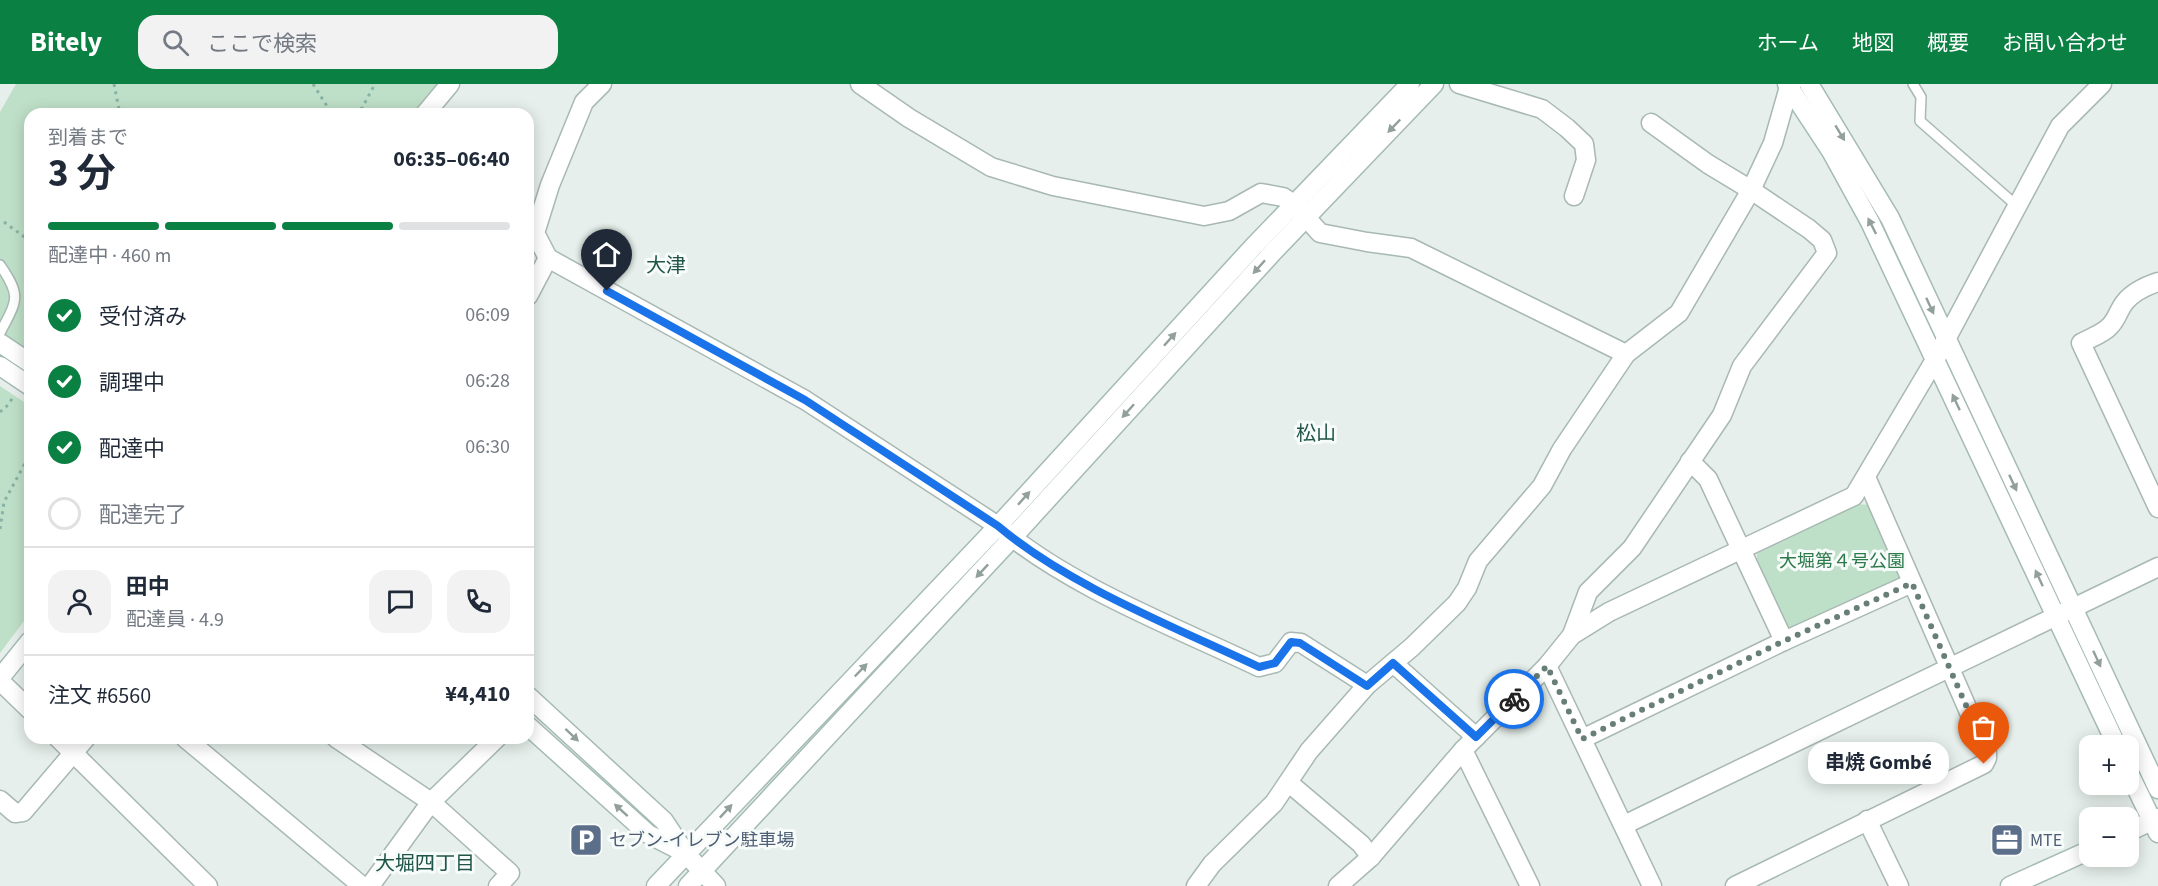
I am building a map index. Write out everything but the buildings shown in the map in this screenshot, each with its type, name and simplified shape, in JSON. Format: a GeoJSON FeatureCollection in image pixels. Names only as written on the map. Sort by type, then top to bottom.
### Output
{"type":"FeatureCollection","features":[{"type":"Feature","properties":{"kind":"street"},"geometry":{"type":"LineString","coordinates":[[430,108],[450,84]]}},
{"type":"Feature","properties":{"kind":"street"},"geometry":{"type":"LineString","coordinates":[[602,84],[584,102],[550,185],[535,233],[548,258],[805,400],[1063,571],[1128,606],[1259,667],[1275,663],[1291,642],[1300,643],[1367,686]]}},
{"type":"Feature","properties":{"kind":"street"},"geometry":{"type":"LineString","coordinates":[[860,84],[909,118],[991,167],[1053,186],[1204,216],[1229,211],[1262,193],[1283,197],[1301,212],[1320,233],[1411,248],[1626,354]]}},
{"type":"Feature","properties":{"kind":"street"},"geometry":{"type":"LineString","coordinates":[[688,886],[1012,538],[1274,251],[1301,212],[1410,84]]}},
{"type":"Feature","properties":{"kind":"street"},"geometry":{"type":"LineString","coordinates":[[656,886],[998,526],[1253,247],[1301,212],[1434,84]]}},
{"type":"Feature","properties":{"kind":"street"},"geometry":{"type":"LineString","coordinates":[[1459,84],[1542,109],[1584,144],[1586,160],[1574,196]]}},
{"type":"Feature","properties":{"kind":"street"},"geometry":{"type":"LineString","coordinates":[[1809,84],[1890,219],[1946,339],[2065,612],[2113,735]]}},
{"type":"Feature","properties":{"kind":"street"},"geometry":{"type":"LineString","coordinates":[[1572,635],[1609,612],[1854,496],[1936,358],[2060,126],[2102,84]]}},
{"type":"Feature","properties":{"kind":"street"},"geometry":{"type":"LineString","coordinates":[[1196,886],[1212,864],[1274,803],[1309,751],[1367,686],[1412,647],[1457,603],[1467,588],[1478,561],[1542,486],[1562,449],[1626,354],[1679,313],[1751,190],[1773,144],[1789,85]]}},
{"type":"Feature","properties":{"kind":"street"},"geometry":{"type":"LineString","coordinates":[[1789,85],[1831,151],[1870,222],[2065,612],[2158,789]]}},
{"type":"Feature","properties":{"kind":"street"},"geometry":{"type":"LineString","coordinates":[[1338,886],[1371,857],[1463,750],[1547,666],[1572,635],[1588,592],[1632,548],[1722,415],[1742,366],[1827,253],[1822,240],[1651,123]]}},
{"type":"Feature","properties":{"kind":"street"},"geometry":{"type":"LineString","coordinates":[[534,285],[548,258]]}},
{"type":"Feature","properties":{"kind":"street"},"geometry":{"type":"LineString","coordinates":[[2158,282],[2134,294],[2125,302],[2118,316],[2108,328],[2081,343],[2158,508]]}},
{"type":"Feature","properties":{"kind":"street"},"geometry":{"type":"LineString","coordinates":[[0,343],[24,359]]}},
{"type":"Feature","properties":{"kind":"street"},"geometry":{"type":"LineString","coordinates":[[0,366],[24,382]]}},
{"type":"Feature","properties":{"kind":"street"},"geometry":{"type":"LineString","coordinates":[[1690,461],[1708,479],[1784,641]]}},
{"type":"Feature","properties":{"kind":"street"},"geometry":{"type":"LineString","coordinates":[[1735,886],[1984,764],[1987,758],[1987,753],[1866,477]]}},
{"type":"Feature","properties":{"kind":"street"},"geometry":{"type":"LineString","coordinates":[[1623,825],[2158,567]]}},
{"type":"Feature","properties":{"kind":"street"},"geometry":{"type":"LineString","coordinates":[[1582,739],[1784,641],[1912,583]]}},
{"type":"Feature","properties":{"kind":"street"},"geometry":{"type":"LineString","coordinates":[[24,649],[0,679],[24,704]]}},
{"type":"Feature","properties":{"kind":"street"},"geometry":{"type":"LineString","coordinates":[[1393,663],[1476,737]]}},
{"type":"Feature","properties":{"kind":"street"},"geometry":{"type":"LineString","coordinates":[[1547,666],[1652,886]]}},
{"type":"Feature","properties":{"kind":"street"},"geometry":{"type":"LineString","coordinates":[[534,702],[664,821],[686,854],[716,886]]}},
{"type":"Feature","properties":{"kind":"street"},"geometry":{"type":"LineString","coordinates":[[534,731],[648,834],[686,854]]}},
{"type":"Feature","properties":{"kind":"street"},"geometry":{"type":"LineString","coordinates":[[64,744],[208,886]]}},
{"type":"Feature","properties":{"kind":"street"},"geometry":{"type":"LineString","coordinates":[[0,800],[15,813],[23,812],[81,744]]}},
{"type":"Feature","properties":{"kind":"street"},"geometry":{"type":"LineString","coordinates":[[192,744],[362,886]]}},
{"type":"Feature","properties":{"kind":"street"},"geometry":{"type":"LineString","coordinates":[[345,744],[431,802],[510,873],[498,886]]}},
{"type":"Feature","properties":{"kind":"street"},"geometry":{"type":"LineString","coordinates":[[370,886],[431,802],[491,744]]}},
{"type":"Feature","properties":{"kind":"street"},"geometry":{"type":"LineString","coordinates":[[1463,750],[1525,884]]}},
{"type":"Feature","properties":{"kind":"street"},"geometry":{"type":"LineString","coordinates":[[1289,783],[1361,844],[1371,857]]}},
{"type":"Feature","properties":{"kind":"street"},"geometry":{"type":"LineString","coordinates":[[2139,792],[2156,824],[2139,829]]}},
{"type":"Feature","properties":{"kind":"street"},"geometry":{"type":"LineString","coordinates":[[1867,820],[1899,886]]}},
{"type":"Feature","properties":{"kind":"street"},"geometry":{"type":"LineString","coordinates":[[2010,886],[2079,855]]}},
{"type":"Feature","properties":{"kind":"lane"},"geometry":{"type":"LineString","coordinates":[[1913,84],[1921,97],[1920,121],[2017,206]]}},
{"type":"Feature","properties":{"kind":"lane"},"geometry":{"type":"LineString","coordinates":[[0,265],[14,284],[16,303],[0,333]]}},
{"type":"Feature","properties":{"kind":"path"},"geometry":{"type":"LineString","coordinates":[[114,84],[119,108]]}},
{"type":"Feature","properties":{"kind":"path"},"geometry":{"type":"LineString","coordinates":[[314,84],[328,108]]}},
{"type":"Feature","properties":{"kind":"path"},"geometry":{"type":"LineString","coordinates":[[362,108],[375,84]]}},
{"type":"Feature","properties":{"kind":"path"},"geometry":{"type":"LineString","coordinates":[[4,222],[24,237]]}},
{"type":"Feature","properties":{"kind":"path"},"geometry":{"type":"LineString","coordinates":[[0,412],[24,385]]}},
{"type":"Feature","properties":{"kind":"path"},"geometry":{"type":"LineString","coordinates":[[0,530],[4,502],[24,464]]}},
{"type":"Feature","properties":{"kind":"green space"},"geometry":{"type":"Polygon","coordinates":[[[16,84],[438,84],[418,108],[24,108],[24,359],[0,343],[0,112],[16,84]]]}},
{"type":"Feature","properties":{"kind":"green space"},"geometry":{"type":"Polygon","coordinates":[[[0,386],[24,402],[24,621],[0,653],[0,386]]]}},
{"type":"Feature","properties":{"kind":"green space","name":"大堀第４号公園"},"geometry":{"type":"Polygon","coordinates":[[[1858,504],[1868,505],[1902,576],[1899,584],[1795,631],[1788,629],[1757,560],[1757,554],[1858,504]]]}},
{"type":"Feature","properties":{"kind":"way so far"},"geometry":{"type":"LineString","coordinates":[[1514,699],[1547,666],[1582,739],[1784,641],[1912,583],[1987,753],[1984,764]]}},
{"type":"Feature","properties":{"kind":"place","name":"串焼 Gombé"},"geometry":{"type":"Point","coordinates":[1984,764]}},
{"type":"Feature","properties":{"kind":"place","name":"セブン-イレブン駐車場"},"geometry":{"type":"Point","coordinates":[586,840]}},
{"type":"Feature","properties":{"kind":"place","name":"MTE"},"geometry":{"type":"Point","coordinates":[2007,840]}},
{"type":"Feature","properties":{"kind":"district","name":"大津"},"geometry":{"type":"Point","coordinates":[666,265]}},
{"type":"Feature","properties":{"kind":"district","name":"松山"},"geometry":{"type":"Point","coordinates":[1316,433]}},
{"type":"Feature","properties":{"kind":"district","name":"大堀四丁目"},"geometry":{"type":"Point","coordinates":[425,863]}},
{"type":"Feature","properties":{"kind":"route"},"geometry":{"type":"LineString","coordinates":[[607,291],[805,400],[1063,571],[1128,606],[1259,667],[1275,663],[1291,642],[1300,643],[1367,686],[1393,663],[1476,737],[1514,699]]}}]}
